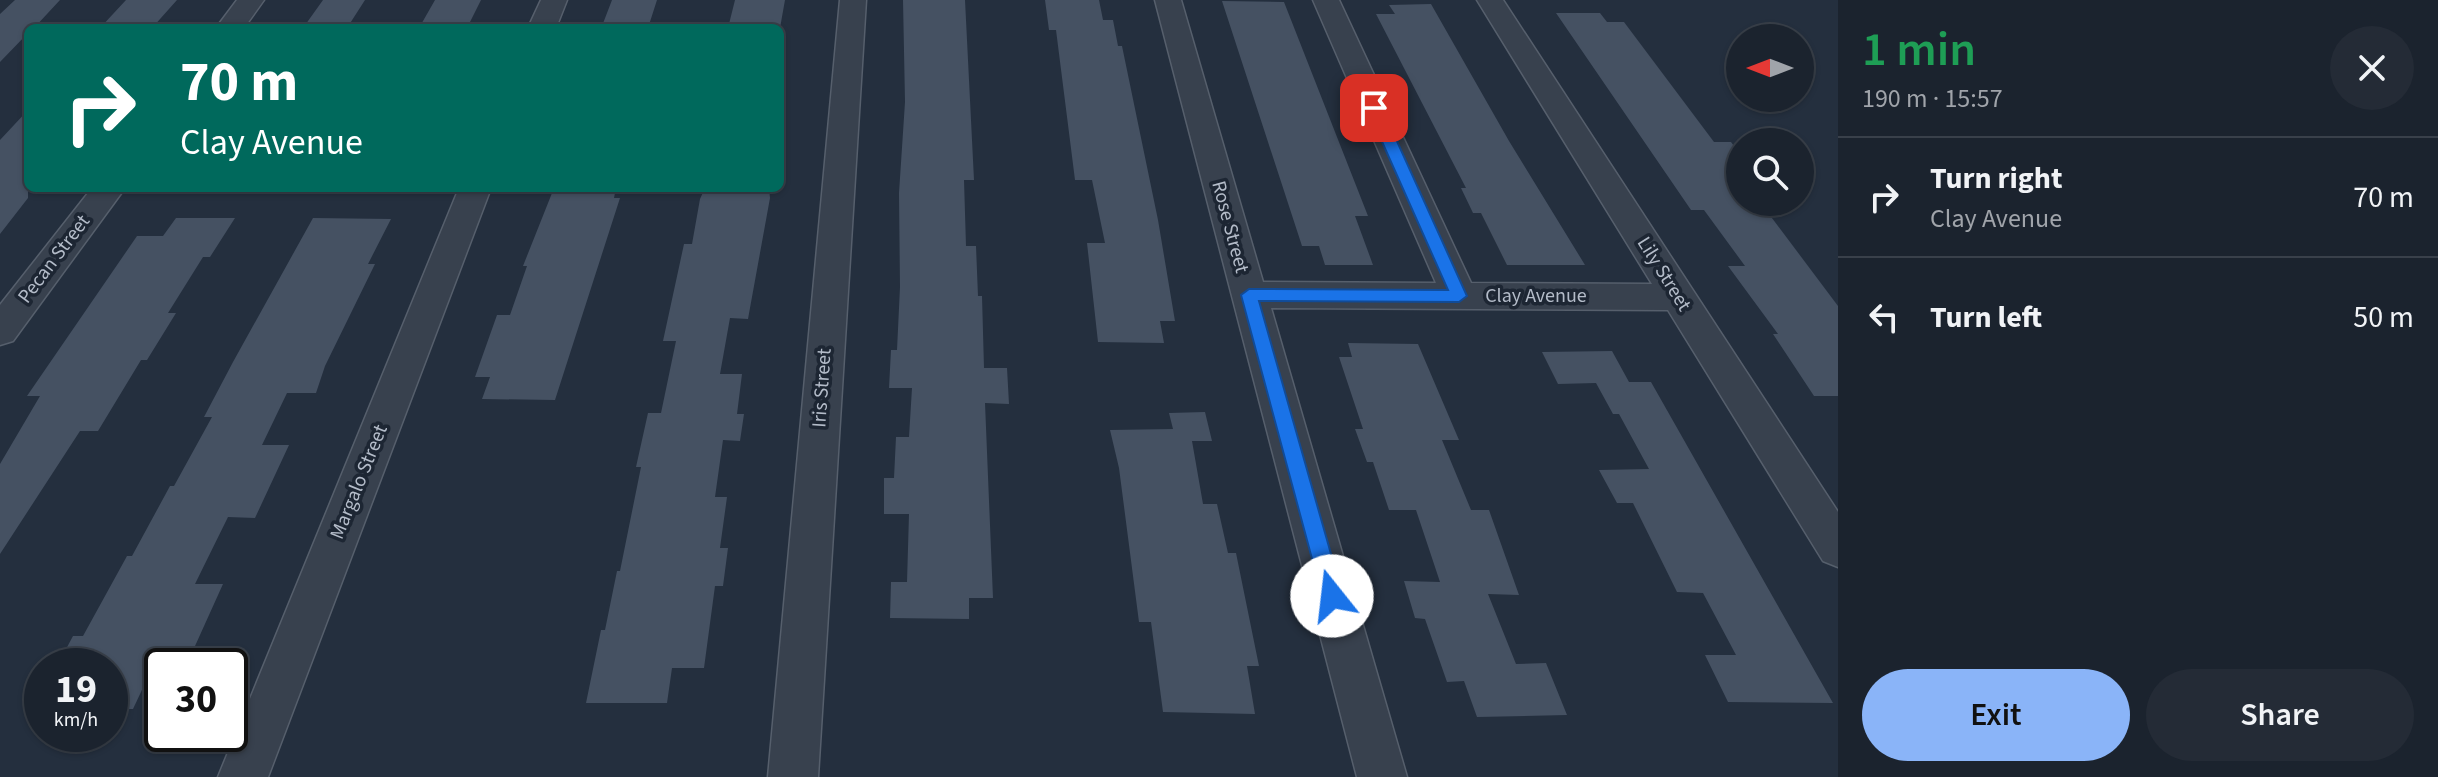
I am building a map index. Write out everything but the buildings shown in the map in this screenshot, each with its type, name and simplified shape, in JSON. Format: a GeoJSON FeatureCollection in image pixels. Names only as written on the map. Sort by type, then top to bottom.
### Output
{"type":"FeatureCollection","features":[{"type":"Feature","properties":{"kind":"street"},"geometry":{"type":"LineString","coordinates":[[233,24],[251,0]]}},
{"type":"Feature","properties":{"kind":"street"},"geometry":{"type":"LineString","coordinates":[[544,24],[554,0]]}},
{"type":"Feature","properties":{"kind":"street","name":"Iris Street"},"geometry":{"type":"LineString","coordinates":[[793,777],[853,0]]}},
{"type":"Feature","properties":{"kind":"street","name":"Rose Street"},"geometry":{"type":"LineString","coordinates":[[1168,0],[1382,777]]}},
{"type":"Feature","properties":{"kind":"street"},"geometry":{"type":"LineString","coordinates":[[1326,0],[1459,296]]}},
{"type":"Feature","properties":{"kind":"street","name":"Lily Street"},"geometry":{"type":"LineString","coordinates":[[1490,0],[1838,548]]}},
{"type":"Feature","properties":{"kind":"street","name":"Pecan Street"},"geometry":{"type":"LineString","coordinates":[[0,331],[106,192]]}},
{"type":"Feature","properties":{"kind":"street","name":"Margalo Street"},"geometry":{"type":"LineString","coordinates":[[243,777],[473,192]]}},
{"type":"Feature","properties":{"kind":"street","name":"Clay Avenue"},"geometry":{"type":"LineString","coordinates":[[1249,295],[1678,297]]}},
{"type":"Feature","properties":{"kind":"route"},"geometry":{"type":"LineString","coordinates":[[1332,596],[1249,295],[1459,296],[1374,108]]}}]}
